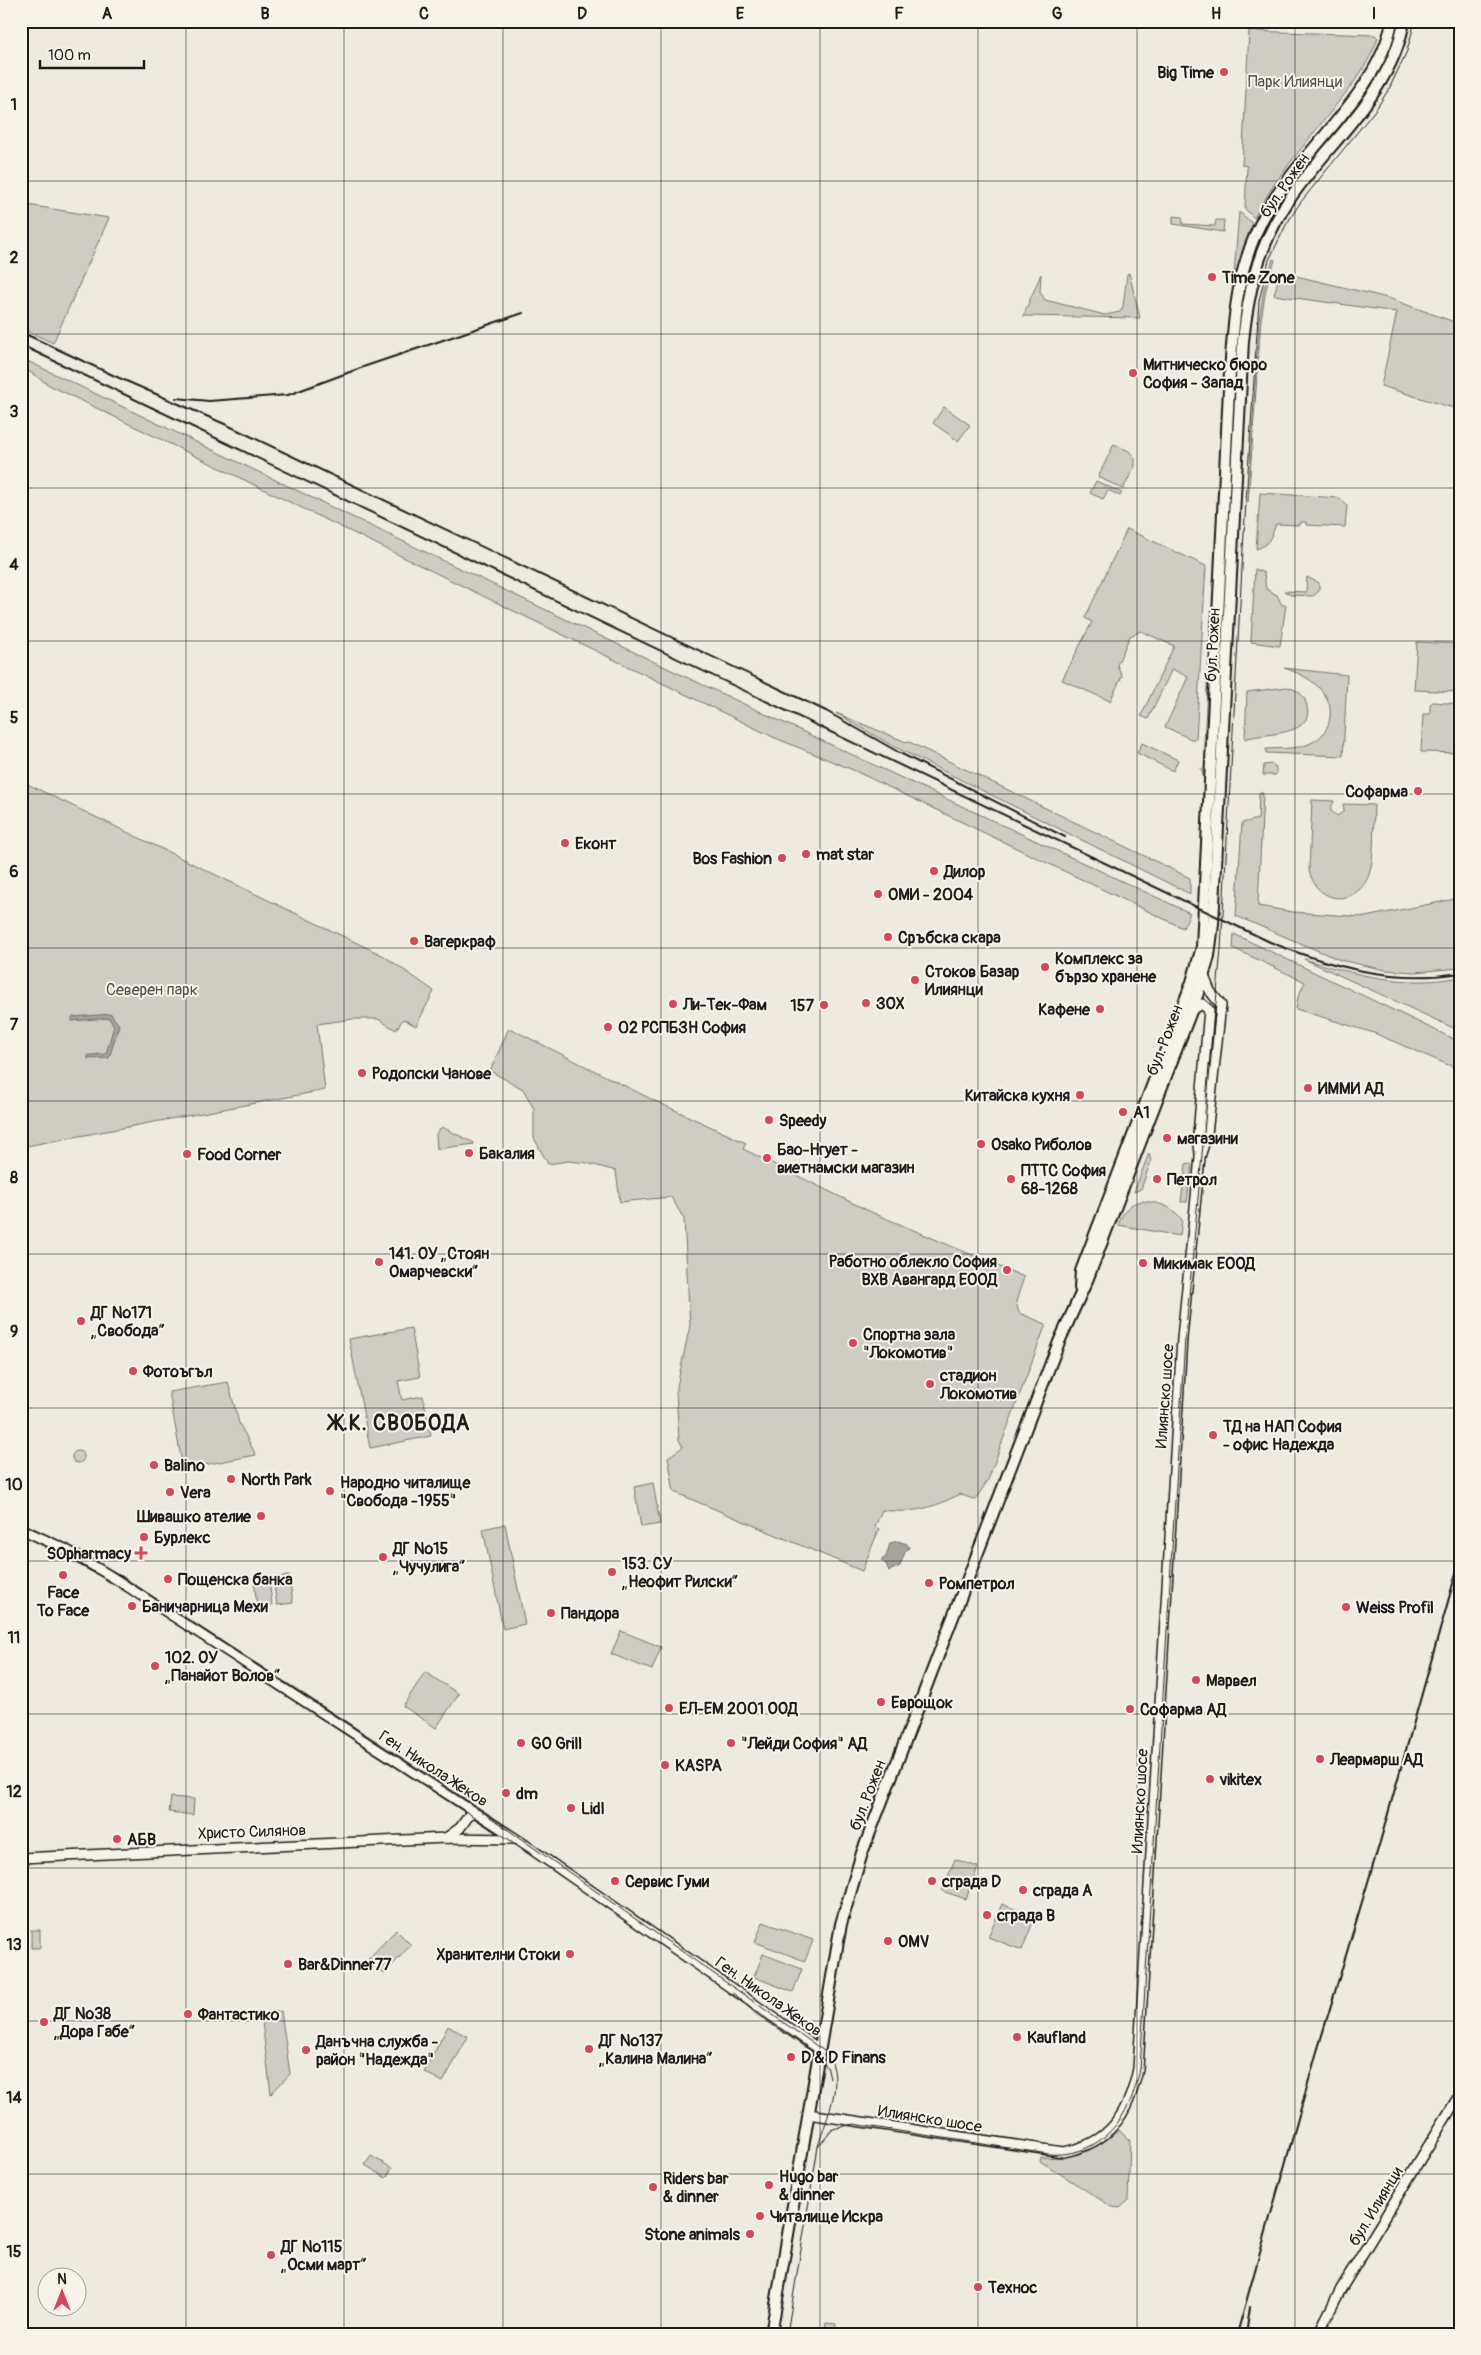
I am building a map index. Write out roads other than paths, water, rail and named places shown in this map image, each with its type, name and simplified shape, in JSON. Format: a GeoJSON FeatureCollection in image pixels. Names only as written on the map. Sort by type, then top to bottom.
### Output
{"type":"FeatureCollection","features":[{"type":"Feature","properties":{"kind":"main road","name":"бул. Рожен"},"geometry":{"type":"LineString","coordinates":[[1080,1292],[1081,1271],[1192,982],[1202,947],[1229,389],[1234,315],[1242,268],[1268,209],[1363,85],[1385,46],[1392,21]]}},
{"type":"Feature","properties":{"kind":"main road","name":"бул. Рожен"},"geometry":{"type":"LineString","coordinates":[[771,2334],[841,1924],[864,1846],[1080,1292],[1088,1278],[1205,972],[1213,924],[1244,341],[1252,282],[1260,255],[1282,211],[1374,91],[1397,48],[1404,21]]}},
{"type":"Feature","properties":{"kind":"street","name":"Илиянско шосе"},"geometry":{"type":"LineString","coordinates":[[1200,1157],[1207,1134],[1221,1005],[1210,991],[1205,972]]}},
{"type":"Feature","properties":{"kind":"street","name":"Илиянско шосе"},"geometry":{"type":"LineString","coordinates":[[808,2114],[1063,2152],[1079,2148],[1103,2135],[1120,2118],[1130,2098],[1138,2069],[1182,1347],[1200,1157],[1198,1134],[1209,1010],[1202,1004],[1192,1010]]}},
{"type":"Feature","properties":{"kind":"street","name":"Ген. Никола Жеков"},"geometry":{"type":"LineString","coordinates":[[21,1529],[65,1549],[119,1581],[517,1840],[819,2049]]}},
{"type":"Feature","properties":{"kind":"street"},"geometry":{"type":"LineString","coordinates":[[446,1838],[460,1828],[472,1811]]}},
{"type":"Feature","properties":{"kind":"street","name":"Христо Силянов"},"geometry":{"type":"LineString","coordinates":[[21,1858],[446,1838],[517,1840]]}},
{"type":"Feature","properties":{"kind":"street","name":"бул. Илиянци"},"geometry":{"type":"LineString","coordinates":[[1318,2334],[1342,2289],[1460,2094]]}},
{"type":"Feature","properties":{"kind":"tram line"},"geometry":{"type":"LineString","coordinates":[[818,2147],[833,2129],[853,2124],[1048,2154],[1067,2153],[1084,2149],[1111,2131],[1121,2118],[1136,2086],[1140,2069],[1185,1339],[1221,949],[1259,301],[1269,260],[1286,225],[1300,203],[1376,109],[1389,89],[1407,51],[1415,21]]}},
{"type":"Feature","properties":{"kind":"tram line"},"geometry":{"type":"LineString","coordinates":[[21,1522],[68,1545],[107,1568],[487,1815],[827,2053],[835,2076],[835,2088],[818,2147],[787,2334]]}},
{"type":"Feature","properties":{"kind":"tram line"},"geometry":{"type":"LineString","coordinates":[[21,1534],[111,1582],[533,1855]]}},
{"type":"Feature","properties":{"kind":"tram line"},"geometry":{"type":"LineString","coordinates":[[733,1993],[755,2013],[818,2056],[828,2069],[830,2078]]}},
{"type":"Feature","properties":{"kind":"railway"},"geometry":{"type":"LineString","coordinates":[[176,398],[209,401],[288,395],[366,366],[523,313]]}},
{"type":"Feature","properties":{"kind":"railway"},"geometry":{"type":"LineString","coordinates":[[21,332],[117,377],[227,425],[826,711],[900,753],[1065,837]]}},
{"type":"Feature","properties":{"kind":"railway"},"geometry":{"type":"LineString","coordinates":[[21,345],[1270,942],[1340,966],[1387,975],[1435,976],[1460,973]]}},
{"type":"Feature","properties":{"kind":"railway"},"geometry":{"type":"LineString","coordinates":[[1237,2334],[1460,1559]]}},
{"type":"Feature","properties":{"kind":"railway"},"geometry":{"type":"LineString","coordinates":[[1246,2334],[1250,2307]]}},
{"type":"Feature","properties":{"kind":"place","name":"Big Time"},"geometry":{"type":"Point","coordinates":[1224,72]}},
{"type":"Feature","properties":{"kind":"place","name":"Time Zone"},"geometry":{"type":"Point","coordinates":[1212,277]}},
{"type":"Feature","properties":{"kind":"place","name":"Митническо бюро София - Запад"},"geometry":{"type":"Point","coordinates":[1133,373]}},
{"type":"Feature","properties":{"kind":"place","name":"Софарма"},"geometry":{"type":"Point","coordinates":[1418,791]}},
{"type":"Feature","properties":{"kind":"place","name":"Еконт"},"geometry":{"type":"Point","coordinates":[565,843]}},
{"type":"Feature","properties":{"kind":"place","name":"mat star"},"geometry":{"type":"Point","coordinates":[806,854]}},
{"type":"Feature","properties":{"kind":"place","name":"Bos Fashion"},"geometry":{"type":"Point","coordinates":[782,858]}},
{"type":"Feature","properties":{"kind":"place","name":"Дилор"},"geometry":{"type":"Point","coordinates":[934,871]}},
{"type":"Feature","properties":{"kind":"place","name":"ОМИ - 2004"},"geometry":{"type":"Point","coordinates":[878,894]}},
{"type":"Feature","properties":{"kind":"place","name":"Сръбска скара"},"geometry":{"type":"Point","coordinates":[888,937]}},
{"type":"Feature","properties":{"kind":"place","name":"Вагеркраф"},"geometry":{"type":"Point","coordinates":[414,941]}},
{"type":"Feature","properties":{"kind":"place","name":"Комплекс за бързо хранене"},"geometry":{"type":"Point","coordinates":[1045,967]}},
{"type":"Feature","properties":{"kind":"place","name":"Стоков Базар Илиянци"},"geometry":{"type":"Point","coordinates":[915,980]}},
{"type":"Feature","properties":{"kind":"place","name":"ЗОХ"},"geometry":{"type":"Point","coordinates":[866,1003]}},
{"type":"Feature","properties":{"kind":"place","name":"Ли-Тек-Фам"},"geometry":{"type":"Point","coordinates":[673,1004]}},
{"type":"Feature","properties":{"kind":"place","name":"157"},"geometry":{"type":"Point","coordinates":[824,1005]}},
{"type":"Feature","properties":{"kind":"place","name":"Кафене"},"geometry":{"type":"Point","coordinates":[1100,1009]}},
{"type":"Feature","properties":{"kind":"place","name":"02 РСПБЗН София"},"geometry":{"type":"Point","coordinates":[608,1027]}},
{"type":"Feature","properties":{"kind":"place","name":"Родопски Чанове"},"geometry":{"type":"Point","coordinates":[362,1073]}},
{"type":"Feature","properties":{"kind":"place","name":"ИММИ АД"},"geometry":{"type":"Point","coordinates":[1308,1088]}},
{"type":"Feature","properties":{"kind":"place","name":"Китайска кухня"},"geometry":{"type":"Point","coordinates":[1080,1095]}},
{"type":"Feature","properties":{"kind":"place","name":"A1"},"geometry":{"type":"Point","coordinates":[1123,1112]}},
{"type":"Feature","properties":{"kind":"place","name":"Speedy"},"geometry":{"type":"Point","coordinates":[769,1120]}},
{"type":"Feature","properties":{"kind":"place","name":"магазини"},"geometry":{"type":"Point","coordinates":[1167,1138]}},
{"type":"Feature","properties":{"kind":"place","name":"Osako Риболов"},"geometry":{"type":"Point","coordinates":[981,1144]}},
{"type":"Feature","properties":{"kind":"place","name":"Бакалия"},"geometry":{"type":"Point","coordinates":[469,1153]}},
{"type":"Feature","properties":{"kind":"place","name":"Food Corner"},"geometry":{"type":"Point","coordinates":[187,1154]}},
{"type":"Feature","properties":{"kind":"place","name":"Бао-Нгует - виетнамски магазин"},"geometry":{"type":"Point","coordinates":[767,1158]}},
{"type":"Feature","properties":{"kind":"place","name":"ПТТС София 68-1268"},"geometry":{"type":"Point","coordinates":[1011,1179]}},
{"type":"Feature","properties":{"kind":"place","name":"Петрол"},"geometry":{"type":"Point","coordinates":[1157,1179]}},
{"type":"Feature","properties":{"kind":"place","name":"141. ОУ „Стоян Омарчевски“"},"geometry":{"type":"Point","coordinates":[379,1262]}},
{"type":"Feature","properties":{"kind":"place","name":"Микимак ЕООД"},"geometry":{"type":"Point","coordinates":[1143,1263]}},
{"type":"Feature","properties":{"kind":"place","name":"Работно облекло София ВХВ Авангард ЕООД"},"geometry":{"type":"Point","coordinates":[1007,1270]}},
{"type":"Feature","properties":{"kind":"place","name":"ДГ №171 „Свобода“"},"geometry":{"type":"Point","coordinates":[81,1321]}},
{"type":"Feature","properties":{"kind":"place","name":"Спортна зала \"Локомотив\""},"geometry":{"type":"Point","coordinates":[853,1343]}},
{"type":"Feature","properties":{"kind":"place","name":"Фотоъгъл"},"geometry":{"type":"Point","coordinates":[133,1371]}},
{"type":"Feature","properties":{"kind":"place","name":"стадион Локомотив"},"geometry":{"type":"Point","coordinates":[930,1384]}},
{"type":"Feature","properties":{"kind":"place","name":"ТД на НАП София - офис Надежда"},"geometry":{"type":"Point","coordinates":[1213,1435]}},
{"type":"Feature","properties":{"kind":"place","name":"Balino"},"geometry":{"type":"Point","coordinates":[154,1465]}},
{"type":"Feature","properties":{"kind":"place","name":"North Park"},"geometry":{"type":"Point","coordinates":[231,1479]}},
{"type":"Feature","properties":{"kind":"place","name":"Народно читалище \"Свобода -1955\""},"geometry":{"type":"Point","coordinates":[330,1491]}},
{"type":"Feature","properties":{"kind":"place","name":"Vera"},"geometry":{"type":"Point","coordinates":[170,1492]}},
{"type":"Feature","properties":{"kind":"place","name":"Шивашко ателие"},"geometry":{"type":"Point","coordinates":[261,1516]}},
{"type":"Feature","properties":{"kind":"place","name":"Бурлекс"},"geometry":{"type":"Point","coordinates":[144,1537]}},
{"type":"Feature","properties":{"kind":"place","name":"SOpharmacy"},"geometry":{"type":"Point","coordinates":[141,1553]}},
{"type":"Feature","properties":{"kind":"place","name":"ДГ №15 „Чучулига“"},"geometry":{"type":"Point","coordinates":[383,1557]}},
{"type":"Feature","properties":{"kind":"place","name":"153. СУ „Неофит Рилски“"},"geometry":{"type":"Point","coordinates":[612,1572]}},
{"type":"Feature","properties":{"kind":"place","name":"Face To Face"},"geometry":{"type":"Point","coordinates":[63,1575]}},
{"type":"Feature","properties":{"kind":"place","name":"Пощенска банка"},"geometry":{"type":"Point","coordinates":[168,1579]}},
{"type":"Feature","properties":{"kind":"place","name":"Ромпетрол"},"geometry":{"type":"Point","coordinates":[929,1583]}},
{"type":"Feature","properties":{"kind":"place","name":"Баничарница Мехи"},"geometry":{"type":"Point","coordinates":[132,1606]}},
{"type":"Feature","properties":{"kind":"place","name":"Weiss Profil"},"geometry":{"type":"Point","coordinates":[1346,1607]}},
{"type":"Feature","properties":{"kind":"place","name":"Пандора"},"geometry":{"type":"Point","coordinates":[551,1613]}},
{"type":"Feature","properties":{"kind":"place","name":"102. ОУ „Панайот Волов“"},"geometry":{"type":"Point","coordinates":[155,1666]}},
{"type":"Feature","properties":{"kind":"place","name":"Марвел"},"geometry":{"type":"Point","coordinates":[1196,1680]}},
{"type":"Feature","properties":{"kind":"place","name":"Еврощок"},"geometry":{"type":"Point","coordinates":[881,1702]}},
{"type":"Feature","properties":{"kind":"place","name":"ЕЛ-ЕМ 2001 ООД"},"geometry":{"type":"Point","coordinates":[669,1708]}},
{"type":"Feature","properties":{"kind":"place","name":"Софарма АД"},"geometry":{"type":"Point","coordinates":[1130,1709]}},
{"type":"Feature","properties":{"kind":"place","name":"GO Grill"},"geometry":{"type":"Point","coordinates":[521,1743]}},
{"type":"Feature","properties":{"kind":"place","name":"\"Лейди София\" АД"},"geometry":{"type":"Point","coordinates":[731,1743]}},
{"type":"Feature","properties":{"kind":"place","name":"Леармарш АД"},"geometry":{"type":"Point","coordinates":[1320,1759]}},
{"type":"Feature","properties":{"kind":"place","name":"KASPA"},"geometry":{"type":"Point","coordinates":[665,1765]}},
{"type":"Feature","properties":{"kind":"place","name":"vikitex"},"geometry":{"type":"Point","coordinates":[1210,1779]}},
{"type":"Feature","properties":{"kind":"place","name":"dm"},"geometry":{"type":"Point","coordinates":[506,1793]}},
{"type":"Feature","properties":{"kind":"place","name":"Lidl"},"geometry":{"type":"Point","coordinates":[571,1808]}},
{"type":"Feature","properties":{"kind":"place","name":"АБВ"},"geometry":{"type":"Point","coordinates":[117,1839]}},
{"type":"Feature","properties":{"kind":"place","name":"Сервис Гуми"},"geometry":{"type":"Point","coordinates":[615,1881]}},
{"type":"Feature","properties":{"kind":"place","name":"сграда D"},"geometry":{"type":"Point","coordinates":[932,1881]}},
{"type":"Feature","properties":{"kind":"place","name":"сграда А"},"geometry":{"type":"Point","coordinates":[1023,1890]}},
{"type":"Feature","properties":{"kind":"place","name":"сграда В"},"geometry":{"type":"Point","coordinates":[987,1915]}},
{"type":"Feature","properties":{"kind":"place","name":"OMV"},"geometry":{"type":"Point","coordinates":[888,1941]}},
{"type":"Feature","properties":{"kind":"place","name":"Хранителни Стоки"},"geometry":{"type":"Point","coordinates":[570,1954]}},
{"type":"Feature","properties":{"kind":"place","name":"Bar&Dinner77"},"geometry":{"type":"Point","coordinates":[288,1964]}},
{"type":"Feature","properties":{"kind":"place","name":"Фантастико"},"geometry":{"type":"Point","coordinates":[188,2014]}},
{"type":"Feature","properties":{"kind":"place","name":"ДГ №38 „Дора Габе“"},"geometry":{"type":"Point","coordinates":[44,2022]}},
{"type":"Feature","properties":{"kind":"place","name":"Kaufland"},"geometry":{"type":"Point","coordinates":[1017,2037]}},
{"type":"Feature","properties":{"kind":"place","name":"ДГ №137 „Калина Малина“"},"geometry":{"type":"Point","coordinates":[589,2049]}},
{"type":"Feature","properties":{"kind":"place","name":"Данъчна служба - район \"Надежда\""},"geometry":{"type":"Point","coordinates":[306,2050]}},
{"type":"Feature","properties":{"kind":"place","name":"D & D Finans"},"geometry":{"type":"Point","coordinates":[791,2057]}},
{"type":"Feature","properties":{"kind":"place","name":"Hugo bar & dinner"},"geometry":{"type":"Point","coordinates":[769,2185]}},
{"type":"Feature","properties":{"kind":"place","name":"Riders bar & dinner"},"geometry":{"type":"Point","coordinates":[653,2187]}},
{"type":"Feature","properties":{"kind":"place","name":"Читалище Искра"},"geometry":{"type":"Point","coordinates":[760,2216]}},
{"type":"Feature","properties":{"kind":"place","name":"Stone animals"},"geometry":{"type":"Point","coordinates":[750,2234]}},
{"type":"Feature","properties":{"kind":"place","name":"ДГ №115 „Осми март“"},"geometry":{"type":"Point","coordinates":[271,2255]}},
{"type":"Feature","properties":{"kind":"place","name":"Технос"},"geometry":{"type":"Point","coordinates":[978,2287]}},
{"type":"Feature","properties":{"kind":"district","name":"Ж.К. СВОБОДА"},"geometry":{"type":"Point","coordinates":[400,1423]}},
{"type":"Feature","properties":{"kind":"park label","name":"Парк Илиянци"},"geometry":{"type":"Point","coordinates":[1295,81]}},
{"type":"Feature","properties":{"kind":"park label","name":"Северен парк"},"geometry":{"type":"Point","coordinates":[152,989]}}]}
